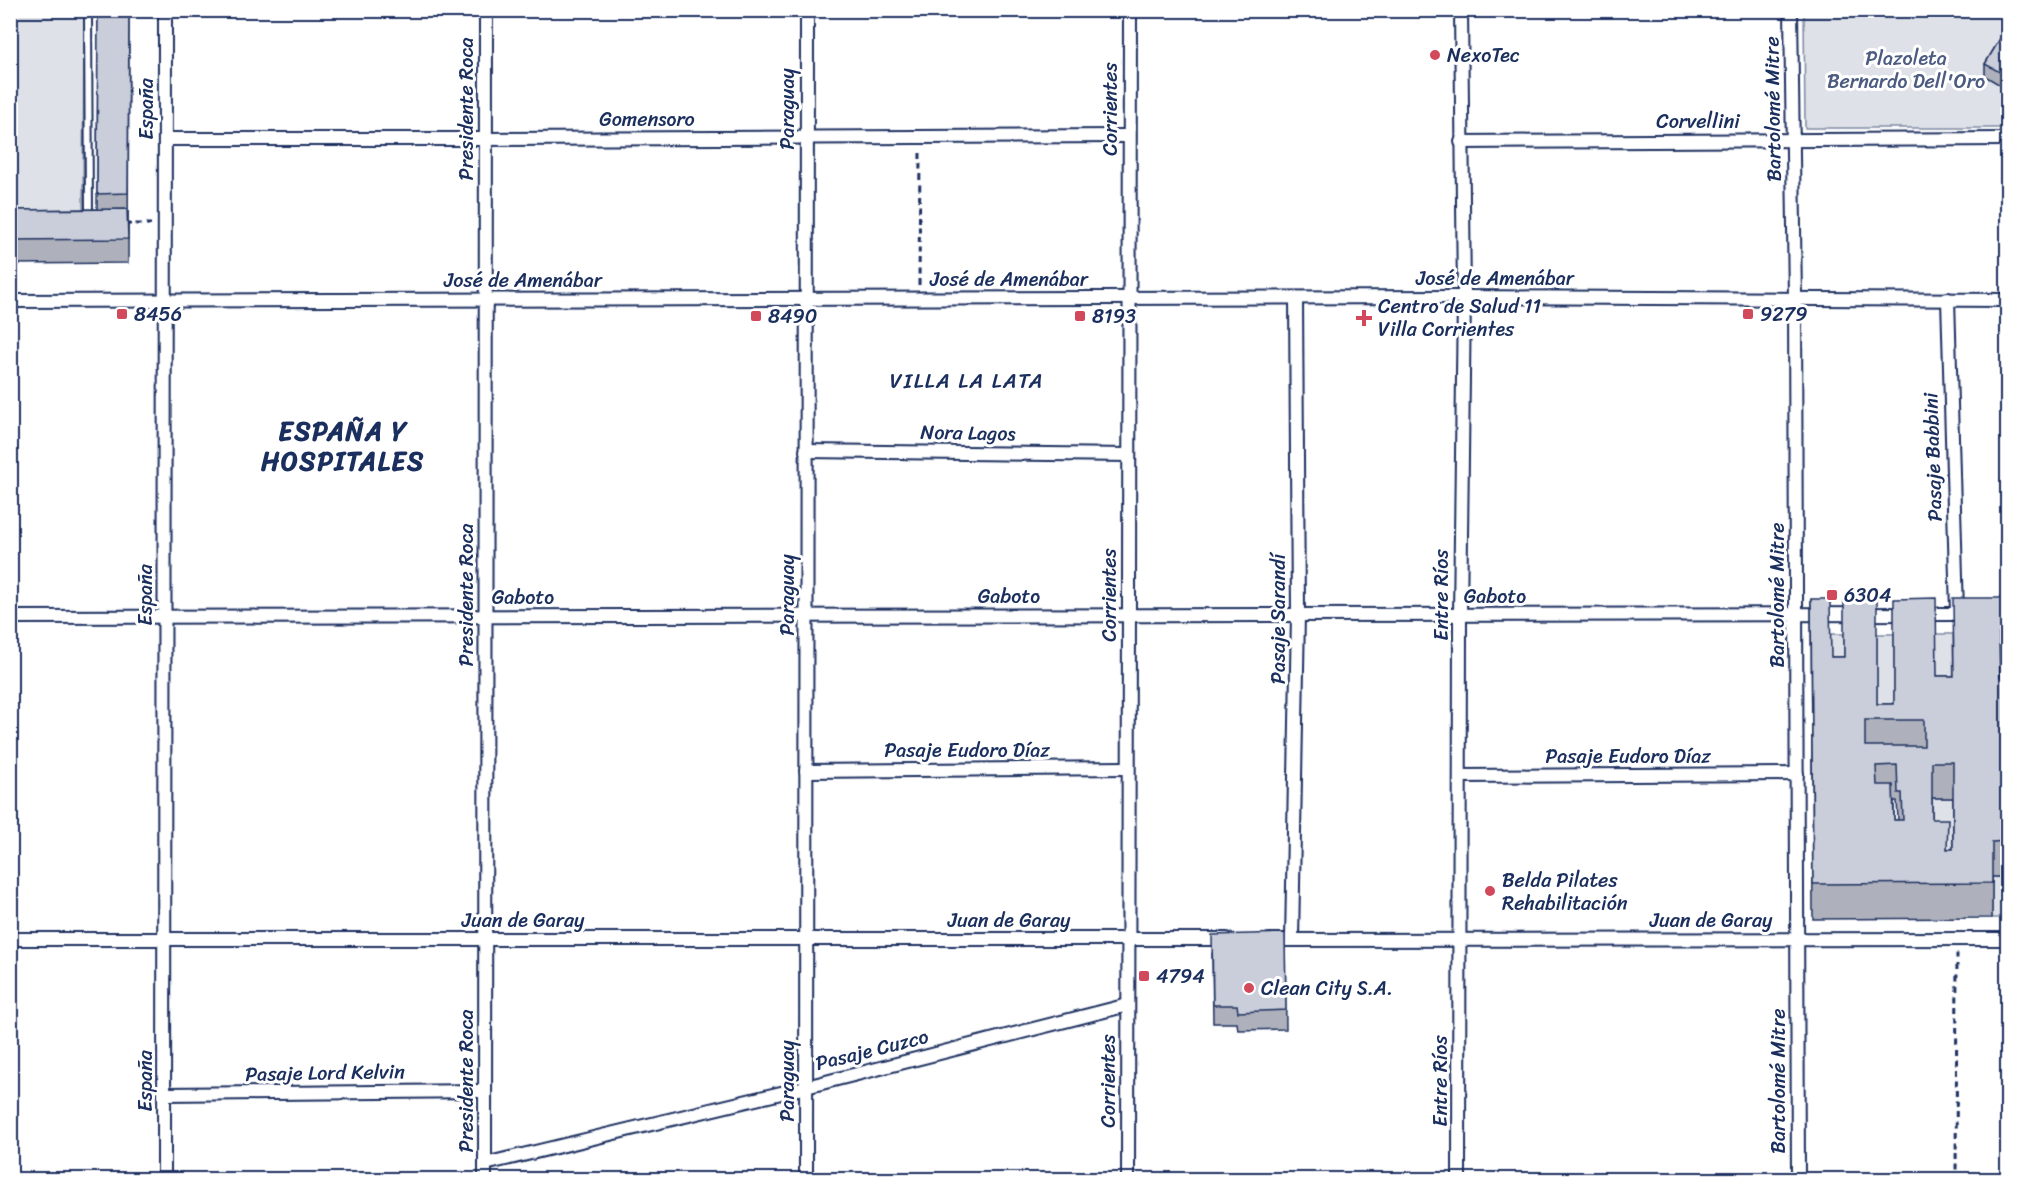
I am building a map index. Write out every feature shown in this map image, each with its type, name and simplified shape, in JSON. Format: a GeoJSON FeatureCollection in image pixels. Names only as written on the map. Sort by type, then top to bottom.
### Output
{"type":"FeatureCollection","features":[{"type":"Feature","properties":{"kind":"street","name":"España"},"geometry":{"type":"LineString","coordinates":[[165,10],[165,1179]]}},
{"type":"Feature","properties":{"kind":"street","name":"Presidente Roca"},"geometry":{"type":"LineString","coordinates":[[485,1179],[486,10]]}},
{"type":"Feature","properties":{"kind":"street","name":"Paraguay"},"geometry":{"type":"LineString","coordinates":[[806,1179],[807,10]]}},
{"type":"Feature","properties":{"kind":"street","name":"Corrientes"},"geometry":{"type":"LineString","coordinates":[[1128,1179],[1130,10]]}},
{"type":"Feature","properties":{"kind":"street","name":"Entre Ríos"},"geometry":{"type":"LineString","coordinates":[[1459,1179],[1460,615],[1464,297],[1461,10]]}},
{"type":"Feature","properties":{"kind":"street","name":"Bartolomé Mitre"},"geometry":{"type":"LineString","coordinates":[[1791,10],[1795,299],[1798,1179]]}},
{"type":"Feature","properties":{"kind":"street","name":"Gomensoro"},"geometry":{"type":"LineString","coordinates":[[165,139],[1129,136]]}},
{"type":"Feature","properties":{"kind":"street","name":"Corvellini"},"geometry":{"type":"LineString","coordinates":[[1461,142],[2007,139]]}},
{"type":"Feature","properties":{"kind":"street","name":"José de Amenábar"},"geometry":{"type":"LineString","coordinates":[[10,301],[1464,297],[2007,300]]}},
{"type":"Feature","properties":{"kind":"street","name":"Pasaje Sarandí"},"geometry":{"type":"LineString","coordinates":[[1292,939],[1298,615],[1296,298]]}},
{"type":"Feature","properties":{"kind":"street","name":"Pasaje Babbini"},"geometry":{"type":"LineString","coordinates":[[1948,299],[1957,614]]}},
{"type":"Feature","properties":{"kind":"street","name":"Nora Lagos"},"geometry":{"type":"LineString","coordinates":[[806,451],[1129,454]]}},
{"type":"Feature","properties":{"kind":"street","name":"Gaboto"},"geometry":{"type":"LineString","coordinates":[[10,618],[1977,614]]}},
{"type":"Feature","properties":{"kind":"street","name":"Pasaje Eudoro Díaz"},"geometry":{"type":"LineString","coordinates":[[806,771],[1128,768]]}},
{"type":"Feature","properties":{"kind":"street","name":"Pasaje Eudoro Díaz"},"geometry":{"type":"LineString","coordinates":[[1460,776],[1797,774]]}},
{"type":"Feature","properties":{"kind":"street","name":"Juan de Garay"},"geometry":{"type":"LineString","coordinates":[[10,939],[1234,939]]}},
{"type":"Feature","properties":{"kind":"street","name":"Juan de Garay"},"geometry":{"type":"LineString","coordinates":[[1257,939],[2007,939]]}},
{"type":"Feature","properties":{"kind":"street","name":"Pasaje Cuzco"},"geometry":{"type":"LineString","coordinates":[[485,1164],[806,1087],[1128,1005]]}},
{"type":"Feature","properties":{"kind":"street","name":"Pasaje Lord Kelvin"},"geometry":{"type":"LineString","coordinates":[[165,1094],[485,1091]]}},
{"type":"Feature","properties":{"kind":"lane"},"geometry":{"type":"LineString","coordinates":[[88,10],[89,224]]}},
{"type":"Feature","properties":{"kind":"path"},"geometry":{"type":"LineString","coordinates":[[919,299],[920,137]]}},
{"type":"Feature","properties":{"kind":"path"},"geometry":{"type":"LineString","coordinates":[[122,224],[165,224]]}},
{"type":"Feature","properties":{"kind":"path"},"geometry":{"type":"LineString","coordinates":[[1956,1179],[1957,939]]}},
{"type":"Feature","properties":{"kind":"green space"},"geometry":{"type":"Polygon","coordinates":[[[10,11],[84,11],[83,215],[11,215],[10,11]]]}},
{"type":"Feature","properties":{"kind":"green space","name":"Plazoleta Bernardo Dell'Oro"},"geometry":{"type":"Polygon","coordinates":[[[1804,11],[2007,11],[2007,128],[1805,128],[1804,11]]]}},
{"type":"Feature","properties":{"kind":"green space"},"geometry":{"type":"Polygon","coordinates":[[[1830,634],[1844,634],[1844,692],[1831,692],[1830,634]]]}},
{"type":"Feature","properties":{"kind":"green space"},"geometry":{"type":"Polygon","coordinates":[[[1877,634],[1894,634],[1894,739],[1877,739],[1877,634]]]}},
{"type":"Feature","properties":{"kind":"green space"},"geometry":{"type":"Polygon","coordinates":[[[1936,634],[1953,634],[1954,711],[1937,711],[1936,634]]]}},
{"type":"Feature","properties":{"kind":"green space"},"geometry":{"type":"Polygon","coordinates":[[[1932,798],[1953,798],[1953,884],[1932,855],[1932,798]]]}},
{"type":"Feature","properties":{"kind":"green space"},"geometry":{"type":"Polygon","coordinates":[[[1992,877],[2007,877],[2007,918],[1992,918],[1992,877]]]}},
{"type":"Feature","properties":{"kind":"building"},"geometry":{"type":"Polygon","coordinates":[[[98,10],[129,10],[128,193],[97,194],[98,10]]]}},
{"type":"Feature","properties":{"kind":"building"},"geometry":{"type":"Polygon","coordinates":[[[2007,27],[2007,76],[1985,64],[2007,27]]]}},
{"type":"Feature","properties":{"kind":"building"},"geometry":{"type":"Polygon","coordinates":[[[127,209],[128,239],[10,240],[10,210],[127,209]]]}},
{"type":"Feature","properties":{"kind":"building"},"geometry":{"type":"Polygon","coordinates":[[[1936,598],[1937,676],[1954,676],[1953,598],[2007,598],[2007,634],[1999,634],[2000,677],[2007,676],[2007,841],[1992,842],[1992,883],[1813,884],[1811,599],[1830,599],[1831,657],[1844,657],[1844,599],[1877,599],[1877,704],[1894,704],[1894,599],[1936,598]],[[1865,720],[1865,746],[1924,746],[1924,720],[1865,720]],[[1932,762],[1932,819],[1948,819],[1947,849],[1953,849],[1953,762],[1932,762]],[[1897,765],[1876,766],[1877,785],[1893,785],[1894,820],[1903,820],[1902,793],[1898,793],[1897,765]]]}},
{"type":"Feature","properties":{"kind":"building","name":"Clean City S.A."},"geometry":{"type":"Polygon","coordinates":[[[1285,933],[1286,1010],[1238,1012],[1237,1005],[1213,1005],[1212,935],[1285,933]]]}},
{"type":"Feature","properties":{"kind":"place","name":"NexoTec"},"geometry":{"type":"Point","coordinates":[1435,55]}},
{"type":"Feature","properties":{"kind":"place","name":"8456"},"geometry":{"type":"Point","coordinates":[122,314]}},
{"type":"Feature","properties":{"kind":"place","name":"9279"},"geometry":{"type":"Point","coordinates":[1748,314]}},
{"type":"Feature","properties":{"kind":"place","name":"8490"},"geometry":{"type":"Point","coordinates":[756,316]}},
{"type":"Feature","properties":{"kind":"place","name":"8193"},"geometry":{"type":"Point","coordinates":[1080,316]}},
{"type":"Feature","properties":{"kind":"place","name":"Centro de Salud 11 Villa Corrientes"},"geometry":{"type":"Point","coordinates":[1364,318]}},
{"type":"Feature","properties":{"kind":"place","name":"6304"},"geometry":{"type":"Point","coordinates":[1832,595]}},
{"type":"Feature","properties":{"kind":"place","name":"Belda Pilates Rehabilitación"},"geometry":{"type":"Point","coordinates":[1490,891]}},
{"type":"Feature","properties":{"kind":"place","name":"4794"},"geometry":{"type":"Point","coordinates":[1144,976]}},
{"type":"Feature","properties":{"kind":"place","name":"Clean City S.A."},"geometry":{"type":"Point","coordinates":[1249,988]}},
{"type":"Feature","properties":{"kind":"district","name":"VILLA LA LATA"},"geometry":{"type":"Point","coordinates":[967,381]}},
{"type":"Feature","properties":{"kind":"district","name":"ESPAÑA Y HOSPITALES"},"geometry":{"type":"Point","coordinates":[343,446]}}]}
